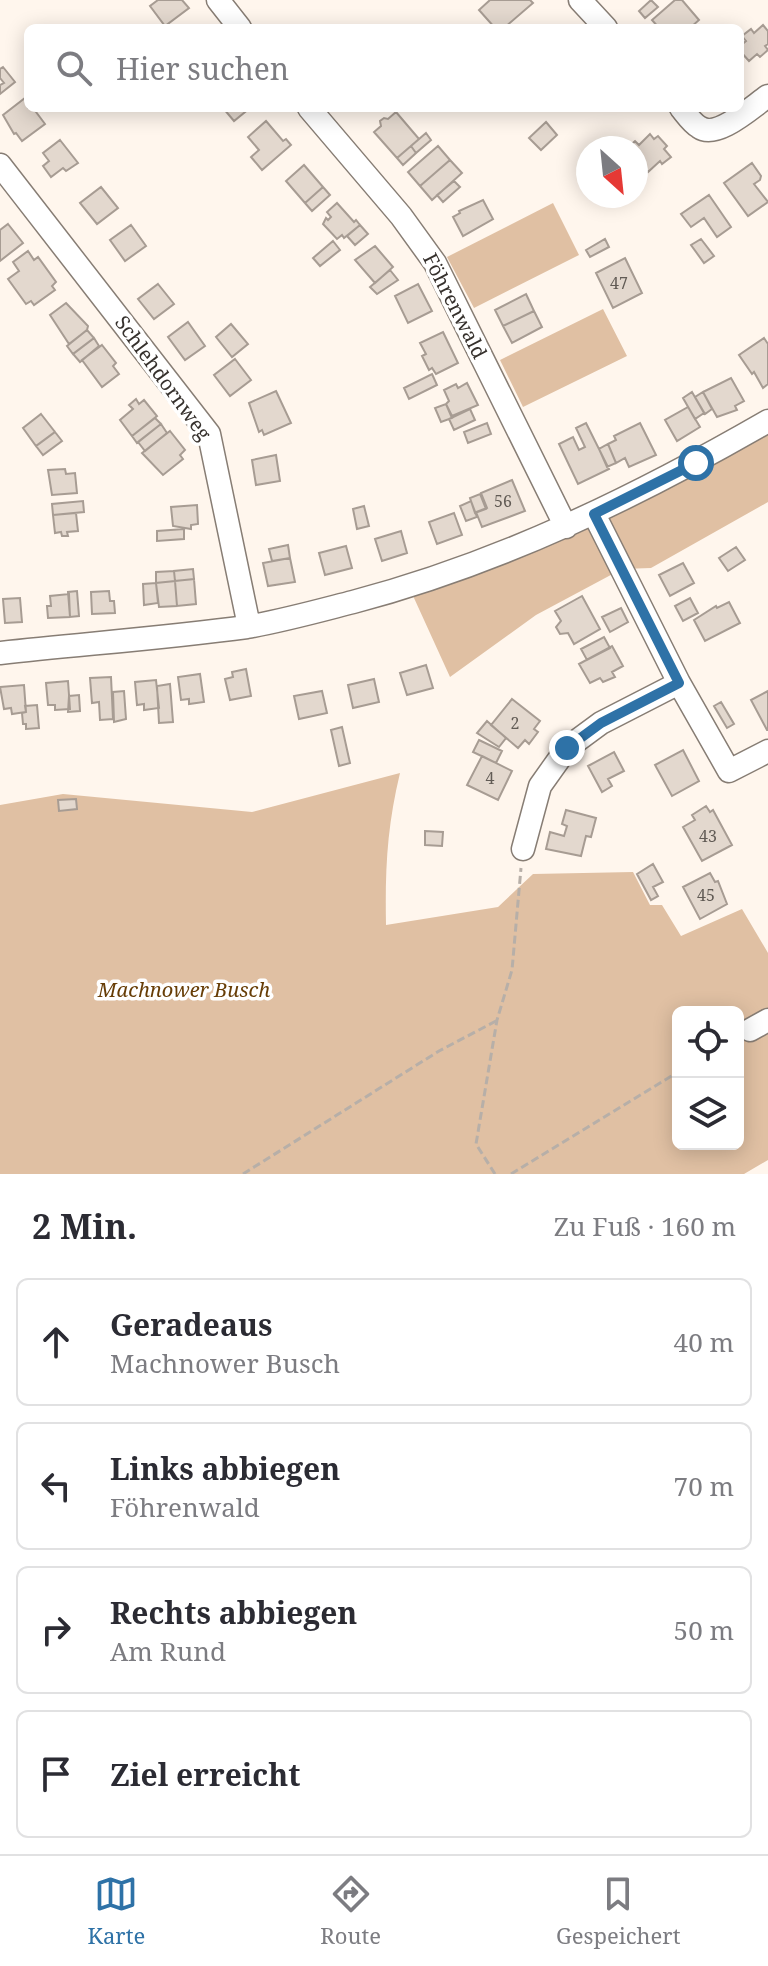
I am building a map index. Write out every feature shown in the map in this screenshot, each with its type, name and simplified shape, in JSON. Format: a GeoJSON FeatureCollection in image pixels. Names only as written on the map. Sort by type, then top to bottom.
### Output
{"type":"FeatureCollection","features":[{"type":"Feature","properties":{"kind":"street"},"geometry":{"type":"LineString","coordinates":[[218,0],[237,24]]}},
{"type":"Feature","properties":{"kind":"street"},"geometry":{"type":"LineString","coordinates":[[580,0],[602,24]]}},
{"type":"Feature","properties":{"kind":"street"},"geometry":{"type":"LineString","coordinates":[[685,112],[699,127],[709,132],[720,129],[768,96]]}},
{"type":"Feature","properties":{"kind":"street","name":"Föhrenwald"},"geometry":{"type":"LineString","coordinates":[[312,112],[401,216],[435,263],[566,527]]}},
{"type":"Feature","properties":{"kind":"street","name":"Schlehdornweg"},"geometry":{"type":"LineString","coordinates":[[0,165],[209,434],[249,626]]}},
{"type":"Feature","properties":{"kind":"street"},"geometry":{"type":"LineString","coordinates":[[0,653],[249,626],[409,587],[506,553],[566,527],[696,463],[768,421]]}},
{"type":"Feature","properties":{"kind":"street"},"geometry":{"type":"LineString","coordinates":[[594,514],[679,683],[729,771],[768,751]]}},
{"type":"Feature","properties":{"kind":"street"},"geometry":{"type":"LineString","coordinates":[[523,849],[540,786],[567,748],[601,723],[679,683]]}},
{"type":"Feature","properties":{"kind":"path"},"geometry":{"type":"LineString","coordinates":[[495,1174],[476,1144],[497,1020],[512,970],[523,849]]}},
{"type":"Feature","properties":{"kind":"path"},"geometry":{"type":"LineString","coordinates":[[243,1174],[439,1051],[497,1020]]}},
{"type":"Feature","properties":{"kind":"path"},"geometry":{"type":"LineString","coordinates":[[511,1174],[672,1076]]}},
{"type":"Feature","properties":{"kind":"green space"},"geometry":{"type":"Polygon","coordinates":[[[553,203],[579,255],[474,308],[447,257],[553,203]]]}},
{"type":"Feature","properties":{"kind":"green space"},"geometry":{"type":"Polygon","coordinates":[[[603,309],[627,356],[523,407],[500,360],[603,309]]]}},
{"type":"Feature","properties":{"kind":"green space"},"geometry":{"type":"Polygon","coordinates":[[[768,421],[768,502],[651,568],[622,569],[536,615],[450,677],[409,587],[768,421]]]}},
{"type":"Feature","properties":{"kind":"green space","name":"Machnower Busch"},"geometry":{"type":"Polygon","coordinates":[[[400,773],[388,849],[386,925],[498,907],[533,874],[633,872],[650,905],[662,905],[681,936],[742,909],[768,953],[768,1160],[744,1174],[0,1174],[0,805],[63,794],[252,812],[400,773]]]}},
{"type":"Feature","properties":{"kind":"building"},"geometry":{"type":"Polygon","coordinates":[[[158,0],[182,0],[189,8],[164,24],[150,6],[158,0]]]}},
{"type":"Feature","properties":{"kind":"building"},"geometry":{"type":"Polygon","coordinates":[[[490,0],[530,0],[533,3],[509,24],[491,24],[479,10],[490,0]]]}},
{"type":"Feature","properties":{"kind":"building"},"geometry":{"type":"Polygon","coordinates":[[[651,0],[658,7],[645,18],[639,11],[651,0]]]}},
{"type":"Feature","properties":{"kind":"building"},"geometry":{"type":"Polygon","coordinates":[[[675,0],[682,0],[699,20],[694,24],[656,24],[652,20],[675,0]]]}},
{"type":"Feature","properties":{"kind":"building"},"geometry":{"type":"Polygon","coordinates":[[[763,25],[768,31],[768,44],[765,46],[768,50],[749,61],[744,55],[744,34],[751,29],[754,33],[763,25]]]}},
{"type":"Feature","properties":{"kind":"building"},"geometry":{"type":"Polygon","coordinates":[[[3,67],[15,82],[0,94],[0,85],[4,83],[0,78],[0,69],[3,67]]]}},
{"type":"Feature","properties":{"kind":"building"},"geometry":{"type":"Polygon","coordinates":[[[24,99],[24,112],[36,112],[45,124],[22,141],[3,115],[24,99]]]}},
{"type":"Feature","properties":{"kind":"building"},"geometry":{"type":"Polygon","coordinates":[[[226,112],[245,112],[234,121],[226,112]]]}},
{"type":"Feature","properties":{"kind":"building"},"geometry":{"type":"Polygon","coordinates":[[[396,112],[419,139],[397,158],[374,132],[381,126],[380,121],[396,112]]]}},
{"type":"Feature","properties":{"kind":"building"},"geometry":{"type":"Polygon","coordinates":[[[266,121],[283,141],[286,139],[291,145],[262,170],[251,157],[259,150],[248,137],[266,121]]]}},
{"type":"Feature","properties":{"kind":"building"},"geometry":{"type":"Polygon","coordinates":[[[546,122],[557,135],[541,150],[529,138],[546,122]]]}},
{"type":"Feature","properties":{"kind":"building"},"geometry":{"type":"Polygon","coordinates":[[[426,133],[431,140],[416,153],[411,146],[426,133]]]}},
{"type":"Feature","properties":{"kind":"building"},"geometry":{"type":"Polygon","coordinates":[[[650,134],[654,139],[658,136],[671,157],[662,164],[660,161],[648,172],[650,134]]]}},
{"type":"Feature","properties":{"kind":"building"},"geometry":{"type":"Polygon","coordinates":[[[60,140],[78,163],[66,171],[63,168],[51,177],[43,166],[49,161],[43,153],[60,140]]]}},
{"type":"Feature","properties":{"kind":"building"},"geometry":{"type":"Polygon","coordinates":[[[411,146],[416,153],[403,165],[397,158],[411,146]]]}},
{"type":"Feature","properties":{"kind":"building"},"geometry":{"type":"Polygon","coordinates":[[[438,146],[450,160],[420,186],[408,172],[438,146]]]}},
{"type":"Feature","properties":{"kind":"building"},"geometry":{"type":"Polygon","coordinates":[[[450,160],[462,173],[432,200],[420,186],[450,160]]]}},
{"type":"Feature","properties":{"kind":"building"},"geometry":{"type":"Polygon","coordinates":[[[752,163],[761,176],[754,184],[768,202],[748,216],[724,183],[752,163]]]}},
{"type":"Feature","properties":{"kind":"building"},"geometry":{"type":"Polygon","coordinates":[[[304,165],[323,187],[305,203],[286,181],[304,165]]]}},
{"type":"Feature","properties":{"kind":"building"},"geometry":{"type":"Polygon","coordinates":[[[454,181],[460,187],[443,202],[437,195],[454,181]]]}},
{"type":"Feature","properties":{"kind":"building"},"geometry":{"type":"Polygon","coordinates":[[[101,187],[118,208],[97,224],[80,203],[101,187]]]}},
{"type":"Feature","properties":{"kind":"building"},"geometry":{"type":"Polygon","coordinates":[[[323,187],[330,195],[312,211],[305,203],[323,187]]]}},
{"type":"Feature","properties":{"kind":"building"},"geometry":{"type":"Polygon","coordinates":[[[709,195],[731,227],[717,237],[704,218],[691,227],[681,214],[709,195]]]}},
{"type":"Feature","properties":{"kind":"building"},"geometry":{"type":"Polygon","coordinates":[[[483,200],[493,219],[463,236],[453,217],[483,200]]]}},
{"type":"Feature","properties":{"kind":"building"},"geometry":{"type":"Polygon","coordinates":[[[337,203],[360,225],[344,238],[342,235],[337,239],[323,224],[326,218],[331,217],[327,212],[337,203]]]}},
{"type":"Feature","properties":{"kind":"building"},"geometry":{"type":"Polygon","coordinates":[[[8,224],[23,243],[0,261],[0,230],[8,224]]]}},
{"type":"Feature","properties":{"kind":"building"},"geometry":{"type":"Polygon","coordinates":[[[131,225],[146,246],[125,261],[110,240],[131,225]]]}},
{"type":"Feature","properties":{"kind":"building"},"geometry":{"type":"Polygon","coordinates":[[[360,225],[368,234],[355,245],[347,236],[360,225]]]}},
{"type":"Feature","properties":{"kind":"building"},"geometry":{"type":"Polygon","coordinates":[[[605,239],[609,247],[590,257],[586,250],[605,239]]]}},
{"type":"Feature","properties":{"kind":"building"},"geometry":{"type":"Polygon","coordinates":[[[701,239],[714,256],[704,263],[691,245],[701,239]]]}},
{"type":"Feature","properties":{"kind":"building"},"geometry":{"type":"Polygon","coordinates":[[[333,241],[340,250],[320,266],[313,258],[333,241]]]}},
{"type":"Feature","properties":{"kind":"building"},"geometry":{"type":"Polygon","coordinates":[[[375,246],[393,267],[375,283],[355,260],[375,246]]]}},
{"type":"Feature","properties":{"kind":"building"},"geometry":{"type":"Polygon","coordinates":[[[28,251],[34,260],[38,257],[56,282],[52,286],[55,290],[34,305],[31,301],[26,304],[8,279],[19,271],[13,262],[28,251]]]}},
{"type":"Feature","properties":{"kind":"building"},"geometry":{"type":"Polygon","coordinates":[[[625,258],[642,293],[613,308],[596,273],[625,258]]]}},
{"type":"Feature","properties":{"kind":"building"},"geometry":{"type":"Polygon","coordinates":[[[390,270],[398,280],[377,294],[370,287],[390,270]]]}},
{"type":"Feature","properties":{"kind":"building"},"geometry":{"type":"Polygon","coordinates":[[[158,284],[174,304],[154,319],[138,299],[158,284]]]}},
{"type":"Feature","properties":{"kind":"building"},"geometry":{"type":"Polygon","coordinates":[[[418,284],[432,311],[408,323],[395,296],[418,284]]]}},
{"type":"Feature","properties":{"kind":"building"},"geometry":{"type":"Polygon","coordinates":[[[526,294],[534,311],[503,326],[495,310],[526,294]]]}},
{"type":"Feature","properties":{"kind":"building"},"geometry":{"type":"Polygon","coordinates":[[[66,303],[88,326],[69,344],[50,315],[66,303]]]}},
{"type":"Feature","properties":{"kind":"building"},"geometry":{"type":"Polygon","coordinates":[[[534,311],[542,327],[512,343],[503,326],[534,311]]]}},
{"type":"Feature","properties":{"kind":"building"},"geometry":{"type":"Polygon","coordinates":[[[188,322],[205,346],[185,360],[168,337],[188,322]]]}},
{"type":"Feature","properties":{"kind":"building"},"geometry":{"type":"Polygon","coordinates":[[[231,324],[248,344],[232,357],[216,337],[231,324]]]}},
{"type":"Feature","properties":{"kind":"building"},"geometry":{"type":"Polygon","coordinates":[[[87,330],[94,338],[73,354],[67,346],[87,330]]]}},
{"type":"Feature","properties":{"kind":"building"},"geometry":{"type":"Polygon","coordinates":[[[443,332],[458,363],[436,374],[432,368],[429,370],[420,343],[443,332]]]}},
{"type":"Feature","properties":{"kind":"building"},"geometry":{"type":"Polygon","coordinates":[[[94,338],[99,346],[80,362],[73,354],[94,338]]]}},
{"type":"Feature","properties":{"kind":"building"},"geometry":{"type":"Polygon","coordinates":[[[764,338],[768,344],[768,384],[763,388],[739,355],[764,338]]]}},
{"type":"Feature","properties":{"kind":"building"},"geometry":{"type":"Polygon","coordinates":[[[102,345],[116,363],[113,366],[119,374],[102,387],[82,360],[102,345]]]}},
{"type":"Feature","properties":{"kind":"building"},"geometry":{"type":"Polygon","coordinates":[[[235,359],[251,380],[230,396],[214,375],[235,359]]]}},
{"type":"Feature","properties":{"kind":"building"},"geometry":{"type":"Polygon","coordinates":[[[432,374],[437,385],[409,399],[404,388],[432,374]]]}},
{"type":"Feature","properties":{"kind":"building"},"geometry":{"type":"Polygon","coordinates":[[[731,378],[744,401],[735,406],[737,410],[717,417],[703,392],[731,378]]]}},
{"type":"Feature","properties":{"kind":"building"},"geometry":{"type":"Polygon","coordinates":[[[467,383],[478,405],[452,416],[444,390],[467,383]]]}},
{"type":"Feature","properties":{"kind":"building"},"geometry":{"type":"Polygon","coordinates":[[[276,391],[291,423],[264,435],[262,430],[259,432],[249,403],[276,391]]]}},
{"type":"Feature","properties":{"kind":"building"},"geometry":{"type":"Polygon","coordinates":[[[692,392],[704,413],[695,419],[683,398],[692,392]]]}},
{"type":"Feature","properties":{"kind":"building"},"geometry":{"type":"Polygon","coordinates":[[[703,392],[712,409],[705,414],[695,397],[703,392]]]}},
{"type":"Feature","properties":{"kind":"building"},"geometry":{"type":"Polygon","coordinates":[[[136,399],[139,404],[144,400],[157,416],[132,436],[120,420],[133,409],[129,405],[136,399]]]}},
{"type":"Feature","properties":{"kind":"building"},"geometry":{"type":"Polygon","coordinates":[[[446,404],[452,418],[441,422],[435,408],[446,404]]]}},
{"type":"Feature","properties":{"kind":"building"},"geometry":{"type":"Polygon","coordinates":[[[688,407],[700,427],[677,441],[665,420],[688,407]]]}},
{"type":"Feature","properties":{"kind":"building"},"geometry":{"type":"Polygon","coordinates":[[[470,409],[475,420],[454,430],[449,419],[470,409]]]}},
{"type":"Feature","properties":{"kind":"building"},"geometry":{"type":"Polygon","coordinates":[[[41,414],[55,432],[36,446],[23,428],[41,414]]]}},
{"type":"Feature","properties":{"kind":"building"},"geometry":{"type":"Polygon","coordinates":[[[155,418],[161,424],[137,443],[132,436],[155,418]]]}},
{"type":"Feature","properties":{"kind":"building"},"geometry":{"type":"Polygon","coordinates":[[[487,423],[491,434],[468,443],[464,432],[487,423]]]}},
{"type":"Feature","properties":{"kind":"building"},"geometry":{"type":"Polygon","coordinates":[[[586,423],[609,469],[578,484],[559,444],[573,437],[579,450],[585,447],[576,428],[586,423]]]}},
{"type":"Feature","properties":{"kind":"building"},"geometry":{"type":"Polygon","coordinates":[[[640,423],[656,455],[629,467],[625,458],[616,463],[608,444],[616,440],[614,436],[640,423]]]}},
{"type":"Feature","properties":{"kind":"building"},"geometry":{"type":"Polygon","coordinates":[[[161,424],[167,433],[145,451],[138,442],[161,424]]]}},
{"type":"Feature","properties":{"kind":"building"},"geometry":{"type":"Polygon","coordinates":[[[170,431],[185,450],[180,455],[183,459],[163,475],[142,453],[170,431]]]}},
{"type":"Feature","properties":{"kind":"building"},"geometry":{"type":"Polygon","coordinates":[[[55,432],[62,441],[43,455],[36,446],[55,432]]]}},
{"type":"Feature","properties":{"kind":"building"},"geometry":{"type":"Polygon","coordinates":[[[608,444],[616,463],[607,467],[599,449],[608,444]]]}},
{"type":"Feature","properties":{"kind":"building"},"geometry":{"type":"Polygon","coordinates":[[[276,455],[280,481],[256,485],[252,460],[276,455]]]}},
{"type":"Feature","properties":{"kind":"building"},"geometry":{"type":"Polygon","coordinates":[[[65,469],[66,474],[75,473],[77,493],[52,495],[48,470],[65,469]]]}},
{"type":"Feature","properties":{"kind":"building"},"geometry":{"type":"Polygon","coordinates":[[[512,480],[525,511],[482,527],[476,512],[487,508],[481,493],[512,480]]]}},
{"type":"Feature","properties":{"kind":"building"},"geometry":{"type":"Polygon","coordinates":[[[480,494],[486,509],[475,513],[470,498],[480,494]]]}},
{"type":"Feature","properties":{"kind":"building"},"geometry":{"type":"Polygon","coordinates":[[[83,501],[84,512],[53,515],[52,504],[83,501]]]}},
{"type":"Feature","properties":{"kind":"building"},"geometry":{"type":"Polygon","coordinates":[[[471,501],[477,517],[466,521],[460,506],[471,501]]]}},
{"type":"Feature","properties":{"kind":"building"},"geometry":{"type":"Polygon","coordinates":[[[197,505],[198,524],[191,525],[191,529],[173,526],[171,507],[197,505]]]}},
{"type":"Feature","properties":{"kind":"building"},"geometry":{"type":"Polygon","coordinates":[[[364,506],[369,526],[357,529],[353,509],[364,506]]]}},
{"type":"Feature","properties":{"kind":"building"},"geometry":{"type":"Polygon","coordinates":[[[76,513],[78,531],[67,532],[68,536],[55,533],[53,515],[76,513]]]}},
{"type":"Feature","properties":{"kind":"building"},"geometry":{"type":"Polygon","coordinates":[[[454,513],[462,535],[437,544],[429,522],[454,513]]]}},
{"type":"Feature","properties":{"kind":"building"},"geometry":{"type":"Polygon","coordinates":[[[184,529],[184,539],[157,541],[157,531],[184,529]]]}},
{"type":"Feature","properties":{"kind":"building"},"geometry":{"type":"Polygon","coordinates":[[[401,531],[407,553],[382,561],[375,539],[401,531]]]}},
{"type":"Feature","properties":{"kind":"building"},"geometry":{"type":"Polygon","coordinates":[[[288,545],[290,558],[272,561],[269,549],[288,545]]]}},
{"type":"Feature","properties":{"kind":"building"},"geometry":{"type":"Polygon","coordinates":[[[346,546],[352,568],[325,575],[319,553],[346,546]]]}},
{"type":"Feature","properties":{"kind":"building"},"geometry":{"type":"Polygon","coordinates":[[[736,547],[745,560],[728,571],[719,558],[736,547]]]}},
{"type":"Feature","properties":{"kind":"building"},"geometry":{"type":"Polygon","coordinates":[[[290,558],[295,582],[268,586],[263,563],[290,558]]]}},
{"type":"Feature","properties":{"kind":"building"},"geometry":{"type":"Polygon","coordinates":[[[683,563],[694,583],[670,596],[659,575],[683,563]]]}},
{"type":"Feature","properties":{"kind":"building"},"geometry":{"type":"Polygon","coordinates":[[[193,569],[194,579],[175,581],[174,571],[193,569]]]}},
{"type":"Feature","properties":{"kind":"building"},"geometry":{"type":"Polygon","coordinates":[[[174,571],[175,581],[156,583],[156,572],[174,571]]]}},
{"type":"Feature","properties":{"kind":"building"},"geometry":{"type":"Polygon","coordinates":[[[194,579],[196,604],[177,606],[175,581],[194,579]]]}},
{"type":"Feature","properties":{"kind":"building"},"geometry":{"type":"Polygon","coordinates":[[[175,581],[177,606],[159,607],[156,583],[175,581]]]}},
{"type":"Feature","properties":{"kind":"building"},"geometry":{"type":"Polygon","coordinates":[[[156,583],[158,603],[144,605],[143,584],[156,583]]]}},
{"type":"Feature","properties":{"kind":"building"},"geometry":{"type":"Polygon","coordinates":[[[77,591],[79,616],[70,617],[68,592],[77,591]]]}},
{"type":"Feature","properties":{"kind":"building"},"geometry":{"type":"Polygon","coordinates":[[[109,591],[115,613],[92,614],[91,592],[109,591]]]}},
{"type":"Feature","properties":{"kind":"building"},"geometry":{"type":"Polygon","coordinates":[[[69,594],[70,617],[48,618],[50,596],[69,594]]]}},
{"type":"Feature","properties":{"kind":"building"},"geometry":{"type":"Polygon","coordinates":[[[582,596],[600,629],[574,644],[568,633],[560,634],[556,627],[561,621],[555,611],[582,596]]]}},
{"type":"Feature","properties":{"kind":"building"},"geometry":{"type":"Polygon","coordinates":[[[20,598],[22,622],[5,623],[3,599],[20,598]]]}},
{"type":"Feature","properties":{"kind":"building"},"geometry":{"type":"Polygon","coordinates":[[[690,598],[698,613],[683,621],[675,606],[690,598]]]}},
{"type":"Feature","properties":{"kind":"building"},"geometry":{"type":"Polygon","coordinates":[[[729,602],[740,623],[705,641],[694,620],[729,602]]]}},
{"type":"Feature","properties":{"kind":"building"},"geometry":{"type":"Polygon","coordinates":[[[621,608],[628,622],[610,632],[602,617],[621,608]]]}},
{"type":"Feature","properties":{"kind":"building"},"geometry":{"type":"Polygon","coordinates":[[[604,637],[610,648],[587,660],[581,649],[604,637]]]}},
{"type":"Feature","properties":{"kind":"building"},"geometry":{"type":"Polygon","coordinates":[[[612,646],[623,666],[612,672],[615,677],[603,682],[600,678],[590,683],[579,664],[612,646]]]}},
{"type":"Feature","properties":{"kind":"building"},"geometry":{"type":"Polygon","coordinates":[[[426,665],[433,688],[407,695],[400,673],[426,665]]]}},
{"type":"Feature","properties":{"kind":"building"},"geometry":{"type":"Polygon","coordinates":[[[246,669],[251,696],[230,700],[225,679],[233,677],[232,672],[246,669]]]}},
{"type":"Feature","properties":{"kind":"building"},"geometry":{"type":"Polygon","coordinates":[[[200,674],[204,702],[189,704],[189,699],[181,700],[178,677],[200,674]]]}},
{"type":"Feature","properties":{"kind":"building"},"geometry":{"type":"Polygon","coordinates":[[[111,677],[113,719],[100,720],[99,702],[92,703],[90,678],[111,677]]]}},
{"type":"Feature","properties":{"kind":"building"},"geometry":{"type":"Polygon","coordinates":[[[374,679],[379,702],[353,708],[348,685],[374,679]]]}},
{"type":"Feature","properties":{"kind":"building"},"geometry":{"type":"Polygon","coordinates":[[[156,680],[159,708],[144,710],[144,704],[137,705],[135,682],[156,680]]]}},
{"type":"Feature","properties":{"kind":"building"},"geometry":{"type":"Polygon","coordinates":[[[68,681],[70,709],[55,710],[55,705],[48,705],[46,683],[68,681]]]}},
{"type":"Feature","properties":{"kind":"building"},"geometry":{"type":"Polygon","coordinates":[[[170,684],[173,722],[159,723],[157,686],[170,684]]]}},
{"type":"Feature","properties":{"kind":"building"},"geometry":{"type":"Polygon","coordinates":[[[24,685],[26,712],[12,714],[11,708],[4,709],[0,687],[24,685]]]}},
{"type":"Feature","properties":{"kind":"building"},"geometry":{"type":"Polygon","coordinates":[[[124,691],[126,719],[114,722],[113,692],[124,691]]]}},
{"type":"Feature","properties":{"kind":"building"},"geometry":{"type":"Polygon","coordinates":[[[322,691],[327,713],[299,719],[294,696],[322,691]]]}},
{"type":"Feature","properties":{"kind":"building"},"geometry":{"type":"Polygon","coordinates":[[[768,691],[768,730],[767,730],[751,700],[768,691]]]}},
{"type":"Feature","properties":{"kind":"building"},"geometry":{"type":"Polygon","coordinates":[[[79,695],[80,711],[68,712],[69,696],[79,695]]]}},
{"type":"Feature","properties":{"kind":"building"},"geometry":{"type":"Polygon","coordinates":[[[512,699],[540,721],[534,729],[538,732],[529,744],[525,740],[518,748],[491,725],[512,699]]]}},
{"type":"Feature","properties":{"kind":"building"},"geometry":{"type":"Polygon","coordinates":[[[721,702],[734,724],[727,728],[714,706],[721,702]]]}},
{"type":"Feature","properties":{"kind":"building"},"geometry":{"type":"Polygon","coordinates":[[[37,705],[39,728],[26,729],[22,713],[26,712],[25,706],[37,705]]]}},
{"type":"Feature","properties":{"kind":"building"},"geometry":{"type":"Polygon","coordinates":[[[487,721],[506,738],[499,747],[477,733],[487,721]]]}},
{"type":"Feature","properties":{"kind":"building"},"geometry":{"type":"Polygon","coordinates":[[[342,727],[350,763],[339,766],[331,730],[342,727]]]}},
{"type":"Feature","properties":{"kind":"building"},"geometry":{"type":"Polygon","coordinates":[[[479,740],[502,751],[496,763],[473,752],[479,740]]]}},
{"type":"Feature","properties":{"kind":"building"},"geometry":{"type":"Polygon","coordinates":[[[683,750],[699,781],[672,796],[655,765],[683,750]]]}},
{"type":"Feature","properties":{"kind":"building"},"geometry":{"type":"Polygon","coordinates":[[[614,752],[624,771],[608,779],[612,786],[602,792],[588,766],[614,752]]]}},
{"type":"Feature","properties":{"kind":"building"},"geometry":{"type":"Polygon","coordinates":[[[482,756],[512,771],[498,800],[467,785],[482,756]]]}},
{"type":"Feature","properties":{"kind":"building"},"geometry":{"type":"Polygon","coordinates":[[[76,799],[77,809],[59,811],[58,800],[76,799]]]}},
{"type":"Feature","properties":{"kind":"building"},"geometry":{"type":"Polygon","coordinates":[[[706,806],[710,812],[713,810],[732,845],[702,861],[683,827],[695,820],[692,815],[706,806]]]}},
{"type":"Feature","properties":{"kind":"building"},"geometry":{"type":"Polygon","coordinates":[[[566,810],[596,818],[591,837],[586,836],[581,856],[546,849],[550,832],[564,836],[567,826],[562,824],[566,810]]]}},
{"type":"Feature","properties":{"kind":"building"},"geometry":{"type":"Polygon","coordinates":[[[425,831],[443,832],[442,846],[425,845],[425,831]]]}},
{"type":"Feature","properties":{"kind":"building"},"geometry":{"type":"Polygon","coordinates":[[[653,864],[663,882],[653,887],[658,896],[651,900],[637,874],[653,864]]]}},
{"type":"Feature","properties":{"kind":"building"},"geometry":{"type":"Polygon","coordinates":[[[710,873],[715,882],[718,881],[727,904],[700,919],[683,887],[710,873]]]}},
{"type":"Feature","properties":{"kind":"route"},"geometry":{"type":"LineString","coordinates":[[567,748],[601,723],[679,683],[594,514],[696,463]]}}]}
